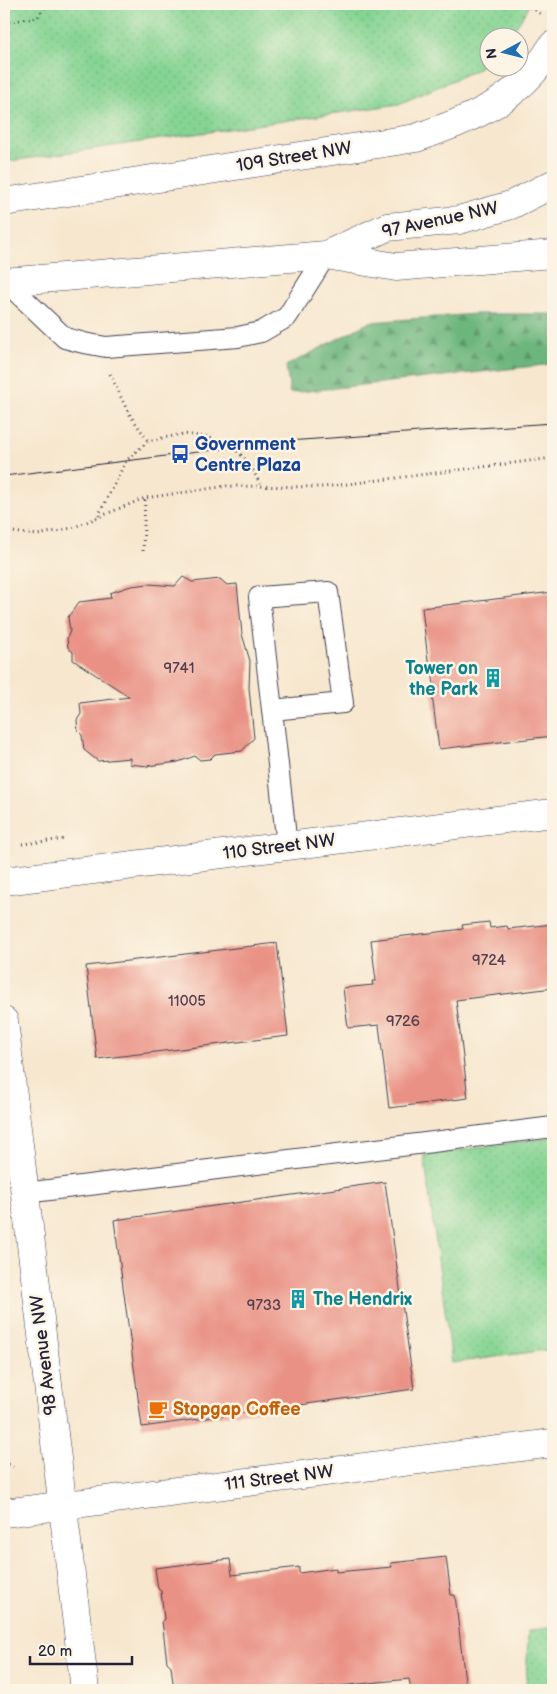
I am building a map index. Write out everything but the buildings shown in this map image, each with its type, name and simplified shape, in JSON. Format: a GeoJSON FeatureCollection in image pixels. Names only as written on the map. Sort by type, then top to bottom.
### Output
{"type":"FeatureCollection","features":[{"type":"Feature","properties":{"kind":"street","name":"109 Street NW"},"geometry":{"type":"LineString","coordinates":[[4,202],[416,138],[464,121],[500,102],[542,64],[553,45]]}},
{"type":"Feature","properties":{"kind":"street","name":"97 Avenue NW"},"geometry":{"type":"LineString","coordinates":[[326,255],[387,227],[459,220],[511,205],[553,184]]}},
{"type":"Feature","properties":{"kind":"street"},"geometry":{"type":"LineString","coordinates":[[5,282],[326,255],[396,267],[553,254]]}},
{"type":"Feature","properties":{"kind":"street"},"geometry":{"type":"LineString","coordinates":[[491,260],[553,266]]}},
{"type":"Feature","properties":{"kind":"street","name":"110 Street NW"},"geometry":{"type":"LineString","coordinates":[[4,881],[553,813]]}},
{"type":"Feature","properties":{"kind":"street","name":"98 Avenue NW"},"geometry":{"type":"LineString","coordinates":[[4,1021],[85,1690]]}},
{"type":"Feature","properties":{"kind":"street","name":"111 Street NW"},"geometry":{"type":"LineString","coordinates":[[4,1513],[553,1443]]}},
{"type":"Feature","properties":{"kind":"lane"},"geometry":{"type":"LineString","coordinates":[[5,282],[65,338],[84,344],[106,347],[238,337],[262,332],[287,317],[326,255]]}},
{"type":"Feature","properties":{"kind":"lane"},"geometry":{"type":"LineString","coordinates":[[272,710],[343,703],[328,592],[259,597],[287,846]]}},
{"type":"Feature","properties":{"kind":"lane"},"geometry":{"type":"LineString","coordinates":[[25,1193],[553,1127]]}},
{"type":"Feature","properties":{"kind":"path"},"geometry":{"type":"LineString","coordinates":[[4,22],[37,18],[47,4]]}},
{"type":"Feature","properties":{"kind":"path"},"geometry":{"type":"LineString","coordinates":[[526,4],[544,17]]}},
{"type":"Feature","properties":{"kind":"path"},"geometry":{"type":"LineString","coordinates":[[106,347],[109,372],[128,412],[148,441]]}},
{"type":"Feature","properties":{"kind":"path"},"geometry":{"type":"LineString","coordinates":[[98,517],[126,461],[148,441],[183,434],[208,437],[234,448],[250,464],[261,486]]}},
{"type":"Feature","properties":{"kind":"path"},"geometry":{"type":"LineString","coordinates":[[4,531],[36,534],[72,528],[145,498],[227,486],[324,487],[553,458]]}},
{"type":"Feature","properties":{"kind":"path"},"geometry":{"type":"LineString","coordinates":[[143,551],[145,498]]}},
{"type":"Feature","properties":{"kind":"path"},"geometry":{"type":"LineString","coordinates":[[22,844],[73,838]]}},
{"type":"Feature","properties":{"kind":"path"},"geometry":{"type":"LineString","coordinates":[[4,1462],[13,1466]]}},
{"type":"Feature","properties":{"kind":"green space"},"geometry":{"type":"Polygon","coordinates":[[[4,4],[530,4],[515,28],[480,28],[480,66],[476,70],[399,104],[4,162],[4,4]]]}},
{"type":"Feature","properties":{"kind":"green space"},"geometry":{"type":"Polygon","coordinates":[[[475,314],[553,314],[553,364],[290,393],[286,366],[370,322],[475,314]]]}},
{"type":"Feature","properties":{"kind":"green space"},"geometry":{"type":"Polygon","coordinates":[[[553,1137],[553,1349],[452,1363],[424,1155],[553,1137]]]}},
{"type":"Feature","properties":{"kind":"green space"},"geometry":{"type":"Polygon","coordinates":[[[553,1627],[553,1690],[526,1690],[528,1631],[553,1627]]]}},
{"type":"Feature","properties":{"kind":"tram line"},"geometry":{"type":"LineString","coordinates":[[4,476],[287,441],[553,423]]}},
{"type":"Feature","properties":{"kind":"place","name":"Government Centre Plaza"},"geometry":{"type":"Point","coordinates":[180,454]}},
{"type":"Feature","properties":{"kind":"place","name":"Tower on the Park"},"geometry":{"type":"Point","coordinates":[493,678]}},
{"type":"Feature","properties":{"kind":"place","name":"The Hendrix"},"geometry":{"type":"Point","coordinates":[298,1299]}},
{"type":"Feature","properties":{"kind":"place","name":"Stopgap Coffee"},"geometry":{"type":"Point","coordinates":[158,1409]}}]}
